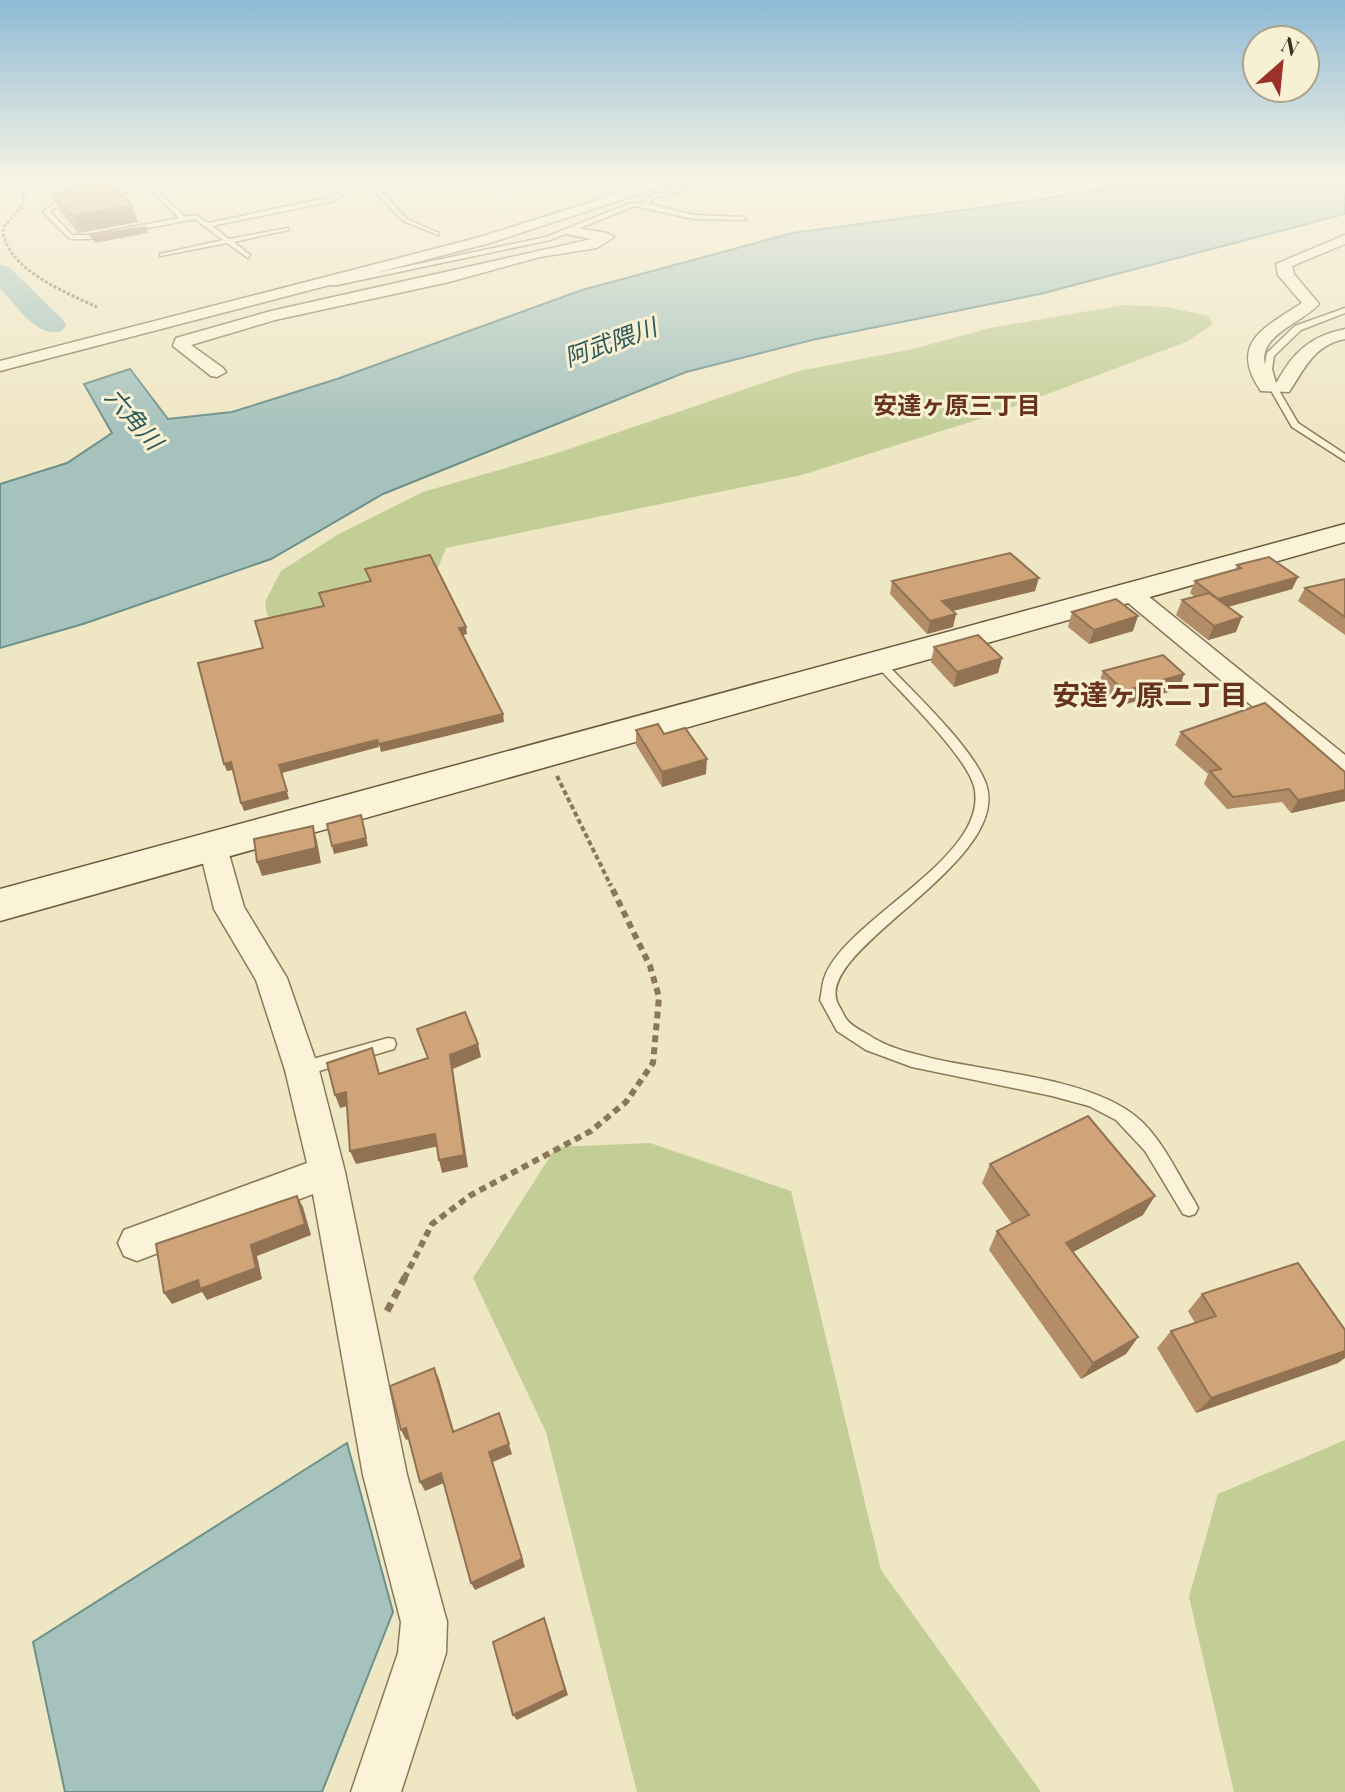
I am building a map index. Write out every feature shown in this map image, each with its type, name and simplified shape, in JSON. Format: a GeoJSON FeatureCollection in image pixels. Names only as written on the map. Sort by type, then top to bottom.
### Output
{"type":"FeatureCollection","features":[{"type":"Feature","properties":{"kind":"street"},"geometry":{"type":"LineString","coordinates":[[0,366],[393,263]]}},
{"type":"Feature","properties":{"kind":"street"},"geometry":{"type":"LineString","coordinates":[[217,372],[182,346],[182,342],[271,316],[503,263]]}},
{"type":"Feature","properties":{"kind":"street"},"geometry":{"type":"LineString","coordinates":[[1287,263],[1284,264],[1286,275],[1311,304],[1271,328],[1261,341],[1255,358],[1256,375],[1267,387],[1283,388],[1297,359],[1316,342],[1345,334]]}},
{"type":"Feature","properties":{"kind":"street"},"geometry":{"type":"LineString","coordinates":[[0,905],[1345,533]]}},
{"type":"Feature","properties":{"kind":"street"},"geometry":{"type":"LineString","coordinates":[[1129,592],[1345,769]]}},
{"type":"Feature","properties":{"kind":"street"},"geometry":{"type":"LineString","coordinates":[[213,847],[229,909],[271,978],[302,1070],[327,1172],[385,1475],[424,1622],[422,1653],[376,1792]]}},
{"type":"Feature","properties":{"kind":"street"},"geometry":{"type":"LineString","coordinates":[[137,1243],[327,1172]]}},
{"type":"Feature","properties":{"kind":"lane"},"geometry":{"type":"LineString","coordinates":[[319,282],[350,280],[428,263]]}},
{"type":"Feature","properties":{"kind":"lane"},"geometry":{"type":"LineString","coordinates":[[1345,310],[1298,328],[1270,355],[1268,369],[1273,387],[1295,425],[1345,458]]}},
{"type":"Feature","properties":{"kind":"lane"},"geometry":{"type":"LineString","coordinates":[[878,661],[969,764],[981,787],[982,808],[975,829],[961,849],[891,913],[837,970],[829,984],[828,1000],[838,1021],[855,1038],[884,1053],[1054,1088],[1092,1099],[1123,1115],[1145,1140],[1189,1208]]}},
{"type":"Feature","properties":{"kind":"lane"},"geometry":{"type":"LineString","coordinates":[[302,1070],[388,1044]]}},
{"type":"Feature","properties":{"kind":"path"},"geometry":{"type":"LineString","coordinates":[[22,263],[41,280],[97,307]]}},
{"type":"Feature","properties":{"kind":"path"},"geometry":{"type":"LineString","coordinates":[[362,1357],[432,1224],[471,1195],[591,1131],[626,1102],[653,1063],[659,997],[650,966],[545,754]]}},
{"type":"Feature","properties":{"kind":"green space"},"geometry":{"type":"Polygon","coordinates":[[[1123,305],[1166,307],[1209,316],[1212,325],[1186,342],[989,416],[802,475],[446,548],[421,609],[278,622],[267,615],[265,602],[281,571],[337,535],[423,492],[554,454],[799,371],[913,349],[990,328],[1123,305]]]}},
{"type":"Feature","properties":{"kind":"green space"},"geometry":{"type":"Polygon","coordinates":[[[650,1143],[791,1191],[881,1570],[1041,1792],[637,1792],[546,1432],[473,1278],[556,1147],[650,1143]]]}},
{"type":"Feature","properties":{"kind":"green space"},"geometry":{"type":"Polygon","coordinates":[[[1345,1440],[1345,1792],[1234,1792],[1189,1597],[1218,1494],[1345,1440]]]}},
{"type":"Feature","properties":{"kind":"water","name":"阿武隈川"},"geometry":{"type":"Polygon","coordinates":[[[683,263],[1160,263],[1040,294],[812,340],[686,372],[383,494],[271,559],[83,624],[0,648],[0,484],[67,463],[112,433],[84,384],[130,369],[168,419],[232,412],[337,379],[582,290],[683,263]]]}},
{"type":"Feature","properties":{"kind":"water"},"geometry":{"type":"Polygon","coordinates":[[[347,1443],[393,1612],[322,1792],[65,1792],[33,1642],[347,1443]]]}},
{"type":"Feature","properties":{"kind":"building"},"geometry":{"type":"Polygon","coordinates":[[[1010,553],[1039,578],[942,601],[956,614],[930,621],[892,581],[1010,553]]]}},
{"type":"Feature","properties":{"kind":"building"},"geometry":{"type":"Polygon","coordinates":[[[430,555],[466,627],[459,628],[503,714],[379,744],[377,740],[279,765],[287,791],[241,803],[231,762],[224,764],[198,663],[263,648],[255,621],[324,606],[319,593],[371,581],[365,569],[430,555]]]}},
{"type":"Feature","properties":{"kind":"building"},"geometry":{"type":"Polygon","coordinates":[[[1269,557],[1298,577],[1218,599],[1195,581],[1241,568],[1237,565],[1269,557]]]}},
{"type":"Feature","properties":{"kind":"building"},"geometry":{"type":"Polygon","coordinates":[[[1345,579],[1345,617],[1305,588],[1345,579]]]}},
{"type":"Feature","properties":{"kind":"building"},"geometry":{"type":"Polygon","coordinates":[[[1209,593],[1242,617],[1214,626],[1182,600],[1209,593]]]}},
{"type":"Feature","properties":{"kind":"building"},"geometry":{"type":"Polygon","coordinates":[[[1116,599],[1138,616],[1094,630],[1072,612],[1116,599]]]}},
{"type":"Feature","properties":{"kind":"building"},"geometry":{"type":"Polygon","coordinates":[[[978,635],[1002,658],[957,672],[934,647],[978,635]]]}},
{"type":"Feature","properties":{"kind":"building"},"geometry":{"type":"Polygon","coordinates":[[[1163,655],[1184,674],[1124,691],[1103,671],[1163,655]]]}},
{"type":"Feature","properties":{"kind":"building"},"geometry":{"type":"Polygon","coordinates":[[[1265,703],[1345,772],[1345,790],[1298,800],[1289,789],[1233,797],[1210,771],[1221,769],[1181,732],[1265,703]]]}},
{"type":"Feature","properties":{"kind":"building"},"geometry":{"type":"Polygon","coordinates":[[[658,724],[664,734],[685,728],[707,759],[662,772],[636,730],[658,724]]]}},
{"type":"Feature","properties":{"kind":"building"},"geometry":{"type":"Polygon","coordinates":[[[361,815],[366,838],[332,846],[327,824],[361,815]]]}},
{"type":"Feature","properties":{"kind":"building"},"geometry":{"type":"Polygon","coordinates":[[[313,826],[316,848],[257,862],[254,839],[313,826]]]}},
{"type":"Feature","properties":{"kind":"building"},"geometry":{"type":"Polygon","coordinates":[[[465,1012],[478,1044],[450,1055],[464,1155],[439,1160],[435,1134],[350,1151],[346,1092],[335,1095],[327,1063],[372,1048],[379,1074],[428,1058],[417,1029],[465,1012]]]}},
{"type":"Feature","properties":{"kind":"building"},"geometry":{"type":"Polygon","coordinates":[[[1088,1116],[1155,1196],[1066,1243],[1138,1337],[1093,1363],[997,1231],[1029,1215],[990,1164],[1088,1116]]]}},
{"type":"Feature","properties":{"kind":"building"},"geometry":{"type":"Polygon","coordinates":[[[297,1196],[305,1224],[251,1245],[256,1268],[200,1289],[198,1280],[164,1293],[156,1244],[297,1196]]]}},
{"type":"Feature","properties":{"kind":"building"},"geometry":{"type":"Polygon","coordinates":[[[1298,1263],[1345,1330],[1345,1351],[1211,1398],[1171,1331],[1216,1316],[1202,1294],[1298,1263]]]}},
{"type":"Feature","properties":{"kind":"building"},"geometry":{"type":"Polygon","coordinates":[[[434,1368],[453,1432],[499,1413],[509,1444],[489,1452],[522,1559],[471,1583],[441,1473],[420,1482],[406,1428],[401,1430],[390,1386],[434,1368]]]}},
{"type":"Feature","properties":{"kind":"building"},"geometry":{"type":"Polygon","coordinates":[[[544,1618],[565,1690],[513,1715],[493,1642],[544,1618]]]}},
{"type":"Feature","properties":{"kind":"waterway","name":"六角川"},"geometry":{"type":"LineString","coordinates":[[0,273],[52,325]]}},
{"type":"Feature","properties":{"kind":"district","name":"安達ヶ原三丁目"},"geometry":{"type":"Point","coordinates":[957,404]}},
{"type":"Feature","properties":{"kind":"district","name":"安達ヶ原二丁目"},"geometry":{"type":"Point","coordinates":[1150,693]}}]}
